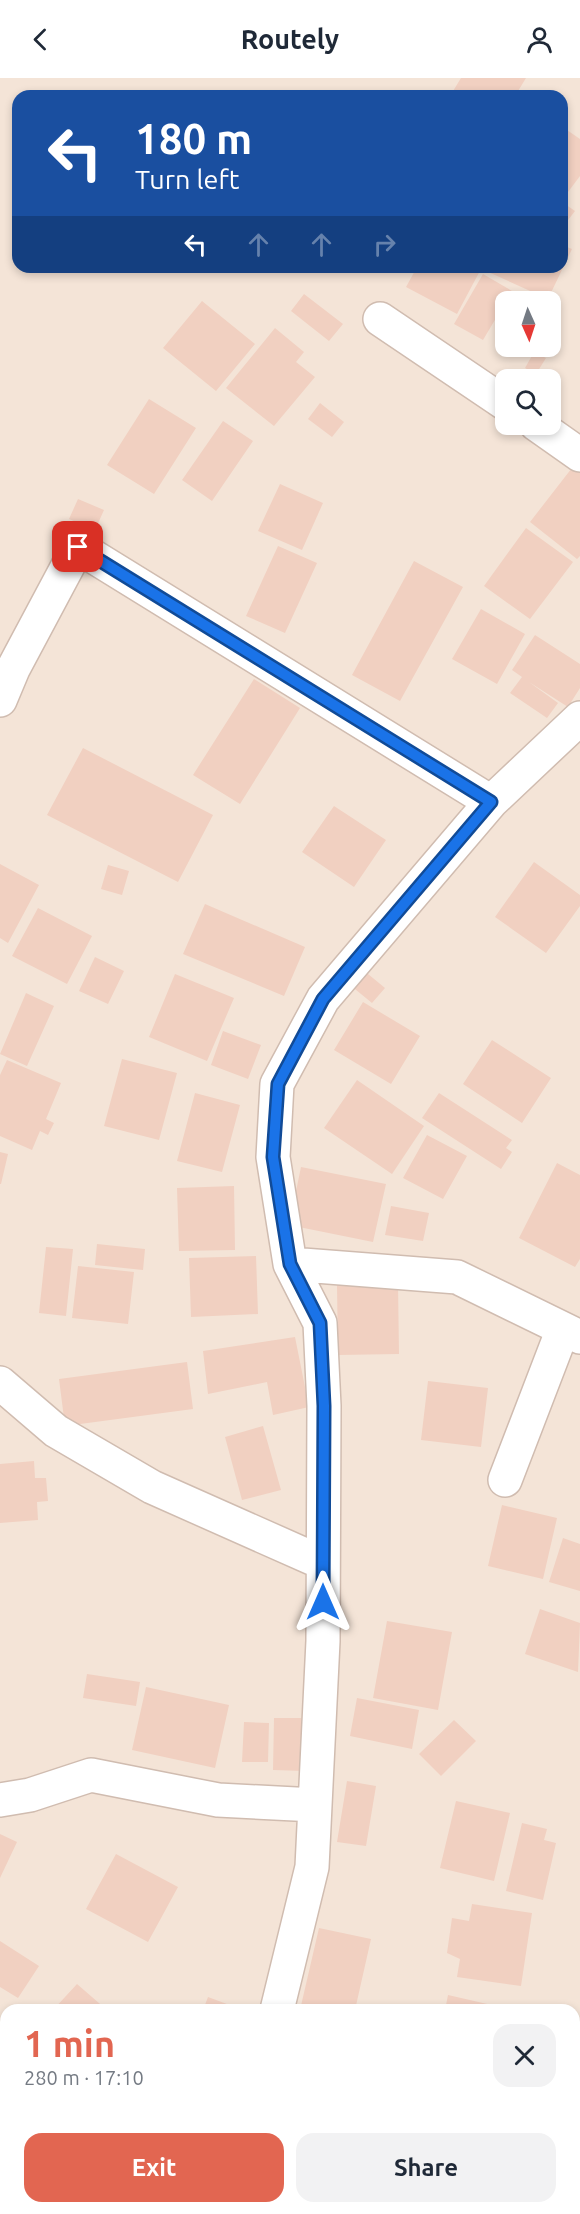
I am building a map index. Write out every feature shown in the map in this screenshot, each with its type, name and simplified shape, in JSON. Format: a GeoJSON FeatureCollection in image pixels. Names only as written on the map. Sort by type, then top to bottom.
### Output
{"type":"FeatureCollection","features":[{"type":"Feature","properties":{"kind":"street"},"geometry":{"type":"LineString","coordinates":[[380,319],[495,397]]}},
{"type":"Feature","properties":{"kind":"street"},"geometry":{"type":"LineString","coordinates":[[552,435],[580,454]]}},
{"type":"Feature","properties":{"kind":"street"},"geometry":{"type":"LineString","coordinates":[[0,700],[13,669],[78,547],[491,802]]}},
{"type":"Feature","properties":{"kind":"street"},"geometry":{"type":"LineString","coordinates":[[278,2004],[312,1867],[323,1641],[324,1406],[320,1323],[290,1264],[273,1157],[278,1084],[323,999],[491,802],[580,718]]}},
{"type":"Feature","properties":{"kind":"street"},"geometry":{"type":"LineString","coordinates":[[290,1264],[457,1277],[572,1333],[505,1480]]}},
{"type":"Feature","properties":{"kind":"street"},"geometry":{"type":"LineString","coordinates":[[0,1383],[57,1431],[152,1487],[323,1563]]}},
{"type":"Feature","properties":{"kind":"street"},"geometry":{"type":"LineString","coordinates":[[0,1800],[30,1795],[91,1775],[218,1800],[315,1805]]}},
{"type":"Feature","properties":{"kind":"shaded area"},"geometry":{"type":"Polygon","coordinates":[[[0,78],[580,78],[580,2004],[0,2004],[0,78]]]}},
{"type":"Feature","properties":{"kind":"building"},"geometry":{"type":"Polygon","coordinates":[[[461,78],[526,78],[519,90],[454,90],[461,78]]]}},
{"type":"Feature","properties":{"kind":"building"},"geometry":{"type":"Polygon","coordinates":[[[568,131],[580,139],[580,176],[568,192],[568,131]]]}},
{"type":"Feature","properties":{"kind":"building"},"geometry":{"type":"Polygon","coordinates":[[[568,206],[575,211],[568,220],[568,206]]]}},
{"type":"Feature","properties":{"kind":"building"},"geometry":{"type":"Polygon","coordinates":[[[414,273],[479,273],[457,314],[406,287],[414,273]]]}},
{"type":"Feature","properties":{"kind":"building"},"geometry":{"type":"Polygon","coordinates":[[[490,273],[560,273],[552,291],[530,291],[490,273]]]}},
{"type":"Feature","properties":{"kind":"building"},"geometry":{"type":"Polygon","coordinates":[[[483,274],[512,291],[495,291],[495,320],[483,340],[454,324],[483,274]]]}},
{"type":"Feature","properties":{"kind":"building"},"geometry":{"type":"Polygon","coordinates":[[[304,294],[343,324],[329,341],[291,311],[304,294]]]}},
{"type":"Feature","properties":{"kind":"building"},"geometry":{"type":"Polygon","coordinates":[[[202,301],[255,344],[216,391],[163,348],[202,301]]]}},
{"type":"Feature","properties":{"kind":"building"},"geometry":{"type":"Polygon","coordinates":[[[275,328],[304,352],[296,362],[315,377],[274,426],[226,388],[275,328]]]}},
{"type":"Feature","properties":{"kind":"building"},"geometry":{"type":"Polygon","coordinates":[[[531,357],[546,358],[539,369],[525,368],[531,357]]]}},
{"type":"Feature","properties":{"kind":"building"},"geometry":{"type":"Polygon","coordinates":[[[149,399],[196,428],[154,494],[107,465],[149,399]]]}},
{"type":"Feature","properties":{"kind":"building"},"geometry":{"type":"Polygon","coordinates":[[[320,403],[344,422],[332,437],[308,419],[320,403]]]}},
{"type":"Feature","properties":{"kind":"building"},"geometry":{"type":"Polygon","coordinates":[[[223,421],[253,441],[212,501],[182,480],[223,421]]]}},
{"type":"Feature","properties":{"kind":"building"},"geometry":{"type":"Polygon","coordinates":[[[575,464],[580,468],[580,556],[577,559],[530,522],[575,464]]]}},
{"type":"Feature","properties":{"kind":"building"},"geometry":{"type":"Polygon","coordinates":[[[280,484],[323,503],[302,550],[258,531],[280,484]]]}},
{"type":"Feature","properties":{"kind":"building"},"geometry":{"type":"Polygon","coordinates":[[[78,499],[104,510],[95,530],[69,519],[78,499]]]}},
{"type":"Feature","properties":{"kind":"building"},"geometry":{"type":"Polygon","coordinates":[[[526,528],[573,562],[530,619],[484,586],[526,528]]]}},
{"type":"Feature","properties":{"kind":"building"},"geometry":{"type":"Polygon","coordinates":[[[278,546],[317,563],[285,633],[246,616],[278,546]]]}},
{"type":"Feature","properties":{"kind":"building"},"geometry":{"type":"Polygon","coordinates":[[[414,561],[463,587],[400,701],[352,675],[414,561]]]}},
{"type":"Feature","properties":{"kind":"building"},"geometry":{"type":"Polygon","coordinates":[[[481,609],[525,634],[497,684],[452,659],[481,609]]]}},
{"type":"Feature","properties":{"kind":"building"},"geometry":{"type":"Polygon","coordinates":[[[535,635],[580,664],[580,688],[568,707],[529,682],[558,703],[547,718],[510,693],[522,677],[512,670],[535,635]]]}},
{"type":"Feature","properties":{"kind":"building"},"geometry":{"type":"Polygon","coordinates":[[[254,679],[300,708],[240,804],[193,775],[254,679]]]}},
{"type":"Feature","properties":{"kind":"building"},"geometry":{"type":"Polygon","coordinates":[[[83,748],[213,815],[178,882],[47,815],[83,748]]]}},
{"type":"Feature","properties":{"kind":"building"},"geometry":{"type":"Polygon","coordinates":[[[334,806],[386,840],[354,887],[302,852],[334,806]]]}},
{"type":"Feature","properties":{"kind":"building"},"geometry":{"type":"Polygon","coordinates":[[[534,862],[580,895],[580,906],[546,953],[495,917],[534,862]]]}},
{"type":"Feature","properties":{"kind":"building"},"geometry":{"type":"Polygon","coordinates":[[[0,864],[39,885],[8,943],[0,938],[0,864]]]}},
{"type":"Feature","properties":{"kind":"building"},"geometry":{"type":"Polygon","coordinates":[[[108,865],[129,871],[122,895],[101,889],[108,865]]]}},
{"type":"Feature","properties":{"kind":"building"},"geometry":{"type":"Polygon","coordinates":[[[205,904],[305,947],[284,996],[183,954],[205,904]]]}},
{"type":"Feature","properties":{"kind":"building"},"geometry":{"type":"Polygon","coordinates":[[[38,908],[92,936],[67,984],[12,956],[38,908]]]}},
{"type":"Feature","properties":{"kind":"building"},"geometry":{"type":"Polygon","coordinates":[[[95,957],[124,971],[108,1004],[79,991],[95,957]]]}},
{"type":"Feature","properties":{"kind":"building"},"geometry":{"type":"Polygon","coordinates":[[[362,969],[385,988],[372,1003],[350,985],[362,969]]]}},
{"type":"Feature","properties":{"kind":"building"},"geometry":{"type":"Polygon","coordinates":[[[175,974],[234,998],[207,1061],[149,1037],[175,974]]]}},
{"type":"Feature","properties":{"kind":"building"},"geometry":{"type":"Polygon","coordinates":[[[26,993],[54,1006],[27,1066],[0,1054],[26,993]]]}},
{"type":"Feature","properties":{"kind":"building"},"geometry":{"type":"Polygon","coordinates":[[[363,1002],[420,1036],[391,1084],[334,1050],[363,1002]]]}},
{"type":"Feature","properties":{"kind":"building"},"geometry":{"type":"Polygon","coordinates":[[[223,1031],[261,1045],[248,1079],[211,1065],[223,1031]]]}},
{"type":"Feature","properties":{"kind":"building"},"geometry":{"type":"Polygon","coordinates":[[[492,1040],[551,1078],[522,1123],[463,1084],[492,1040]]]}},
{"type":"Feature","properties":{"kind":"building"},"geometry":{"type":"Polygon","coordinates":[[[122,1059],[177,1073],[159,1140],[104,1126],[122,1059]]]}},
{"type":"Feature","properties":{"kind":"building"},"geometry":{"type":"Polygon","coordinates":[[[7,1060],[61,1083],[46,1119],[54,1123],[48,1135],[40,1131],[32,1150],[0,1136],[0,1075],[7,1060]]]}},
{"type":"Feature","properties":{"kind":"building"},"geometry":{"type":"Polygon","coordinates":[[[357,1080],[424,1126],[392,1174],[324,1128],[357,1080]]]}},
{"type":"Feature","properties":{"kind":"building"},"geometry":{"type":"Polygon","coordinates":[[[195,1093],[240,1105],[222,1172],[177,1161],[195,1093]]]}},
{"type":"Feature","properties":{"kind":"building"},"geometry":{"type":"Polygon","coordinates":[[[439,1093],[512,1140],[506,1148],[512,1152],[501,1169],[422,1118],[439,1093]]]}},
{"type":"Feature","properties":{"kind":"building"},"geometry":{"type":"Polygon","coordinates":[[[427,1135],[467,1156],[443,1199],[403,1178],[427,1135]]]}},
{"type":"Feature","properties":{"kind":"building"},"geometry":{"type":"Polygon","coordinates":[[[0,1152],[8,1154],[1,1184],[0,1184],[0,1152]]]}},
{"type":"Feature","properties":{"kind":"building"},"geometry":{"type":"Polygon","coordinates":[[[557,1163],[580,1175],[580,1259],[575,1267],[519,1238],[557,1163]]]}},
{"type":"Feature","properties":{"kind":"building"},"geometry":{"type":"Polygon","coordinates":[[[301,1167],[386,1184],[373,1242],[289,1225],[301,1167]]]}},
{"type":"Feature","properties":{"kind":"building"},"geometry":{"type":"Polygon","coordinates":[[[234,1186],[235,1250],[179,1251],[177,1188],[234,1186]]]}},
{"type":"Feature","properties":{"kind":"building"},"geometry":{"type":"Polygon","coordinates":[[[391,1206],[429,1213],[423,1241],[385,1235],[391,1206]]]}},
{"type":"Feature","properties":{"kind":"building"},"geometry":{"type":"Polygon","coordinates":[[[97,1244],[145,1249],[143,1270],[95,1265],[97,1244]]]}},
{"type":"Feature","properties":{"kind":"building"},"geometry":{"type":"Polygon","coordinates":[[[46,1247],[73,1249],[66,1316],[39,1313],[46,1247]]]}},
{"type":"Feature","properties":{"kind":"building"},"geometry":{"type":"Polygon","coordinates":[[[256,1256],[258,1314],[191,1317],[189,1258],[256,1256]]]}},
{"type":"Feature","properties":{"kind":"building"},"geometry":{"type":"Polygon","coordinates":[[[78,1266],[134,1272],[128,1324],[72,1318],[78,1266]]]}},
{"type":"Feature","properties":{"kind":"building"},"geometry":{"type":"Polygon","coordinates":[[[398,1284],[399,1354],[338,1355],[337,1285],[398,1284]]]}},
{"type":"Feature","properties":{"kind":"building"},"geometry":{"type":"Polygon","coordinates":[[[295,1337],[309,1407],[273,1415],[267,1382],[208,1394],[203,1351],[295,1337]]]}},
{"type":"Feature","properties":{"kind":"building"},"geometry":{"type":"Polygon","coordinates":[[[187,1362],[193,1409],[65,1426],[59,1379],[187,1362]]]}},
{"type":"Feature","properties":{"kind":"building"},"geometry":{"type":"Polygon","coordinates":[[[428,1381],[488,1388],[481,1447],[421,1440],[428,1381]]]}},
{"type":"Feature","properties":{"kind":"building"},"geometry":{"type":"Polygon","coordinates":[[[263,1426],[281,1490],[242,1500],[225,1437],[263,1426]]]}},
{"type":"Feature","properties":{"kind":"building"},"geometry":{"type":"Polygon","coordinates":[[[34,1461],[35,1478],[46,1478],[48,1501],[37,1502],[38,1520],[0,1523],[0,1464],[34,1461]]]}},
{"type":"Feature","properties":{"kind":"building"},"geometry":{"type":"Polygon","coordinates":[[[502,1505],[557,1518],[543,1579],[488,1566],[502,1505]]]}},
{"type":"Feature","properties":{"kind":"building"},"geometry":{"type":"Polygon","coordinates":[[[563,1538],[580,1544],[580,1591],[549,1582],[563,1538]]]}},
{"type":"Feature","properties":{"kind":"building"},"geometry":{"type":"Polygon","coordinates":[[[540,1609],[580,1623],[578,1672],[525,1654],[540,1609]]]}},
{"type":"Feature","properties":{"kind":"building"},"geometry":{"type":"Polygon","coordinates":[[[387,1621],[452,1632],[438,1710],[373,1698],[387,1621]]]}},
{"type":"Feature","properties":{"kind":"building"},"geometry":{"type":"Polygon","coordinates":[[[87,1674],[140,1682],[136,1706],[83,1698],[87,1674]]]}},
{"type":"Feature","properties":{"kind":"building"},"geometry":{"type":"Polygon","coordinates":[[[146,1687],[229,1705],[215,1768],[132,1750],[146,1687]]]}},
{"type":"Feature","properties":{"kind":"building"},"geometry":{"type":"Polygon","coordinates":[[[357,1698],[419,1710],[412,1749],[350,1736],[357,1698]]]}},
{"type":"Feature","properties":{"kind":"building"},"geometry":{"type":"Polygon","coordinates":[[[274,1718],[301,1718],[301,1756],[306,1756],[305,1771],[273,1770],[274,1718]]]}},
{"type":"Feature","properties":{"kind":"building"},"geometry":{"type":"Polygon","coordinates":[[[454,1720],[476,1741],[441,1776],[419,1754],[454,1720]]]}},
{"type":"Feature","properties":{"kind":"building"},"geometry":{"type":"Polygon","coordinates":[[[244,1722],[269,1723],[268,1762],[242,1762],[244,1722]]]}},
{"type":"Feature","properties":{"kind":"building"},"geometry":{"type":"Polygon","coordinates":[[[347,1781],[376,1786],[366,1846],[337,1842],[347,1781]]]}},
{"type":"Feature","properties":{"kind":"building"},"geometry":{"type":"Polygon","coordinates":[[[456,1801],[510,1813],[494,1881],[440,1868],[456,1801]]]}},
{"type":"Feature","properties":{"kind":"building"},"geometry":{"type":"Polygon","coordinates":[[[522,1823],[547,1829],[544,1840],[556,1843],[543,1900],[506,1891],[522,1823]]]}},
{"type":"Feature","properties":{"kind":"building"},"geometry":{"type":"Polygon","coordinates":[[[0,1834],[17,1842],[0,1878],[0,1834]]]}},
{"type":"Feature","properties":{"kind":"building"},"geometry":{"type":"Polygon","coordinates":[[[116,1854],[178,1887],[148,1942],[86,1909],[116,1854]]]}},
{"type":"Feature","properties":{"kind":"building"},"geometry":{"type":"Polygon","coordinates":[[[472,1904],[532,1913],[521,1986],[457,1977],[460,1959],[447,1953],[452,1918],[469,1921],[472,1904]]]}},
{"type":"Feature","properties":{"kind":"building"},"geometry":{"type":"Polygon","coordinates":[[[319,1928],[371,1939],[356,2004],[301,2004],[319,1928]]]}},
{"type":"Feature","properties":{"kind":"building"},"geometry":{"type":"Polygon","coordinates":[[[0,1941],[39,1966],[18,1998],[0,1987],[0,1941]]]}},
{"type":"Feature","properties":{"kind":"building"},"geometry":{"type":"Polygon","coordinates":[[[77,1984],[100,2004],[59,2004],[77,1984]]]}},
{"type":"Feature","properties":{"kind":"building"},"geometry":{"type":"Polygon","coordinates":[[[448,1995],[487,2004],[446,2004],[448,1995]]]}},
{"type":"Feature","properties":{"kind":"building"},"geometry":{"type":"Polygon","coordinates":[[[208,1997],[227,2004],[205,2004],[208,1997]]]}},
{"type":"Feature","properties":{"kind":"route"},"geometry":{"type":"LineString","coordinates":[[78,547],[491,802],[323,999],[278,1084],[273,1157],[290,1264],[320,1323],[324,1406],[323,1602]]}}]}
